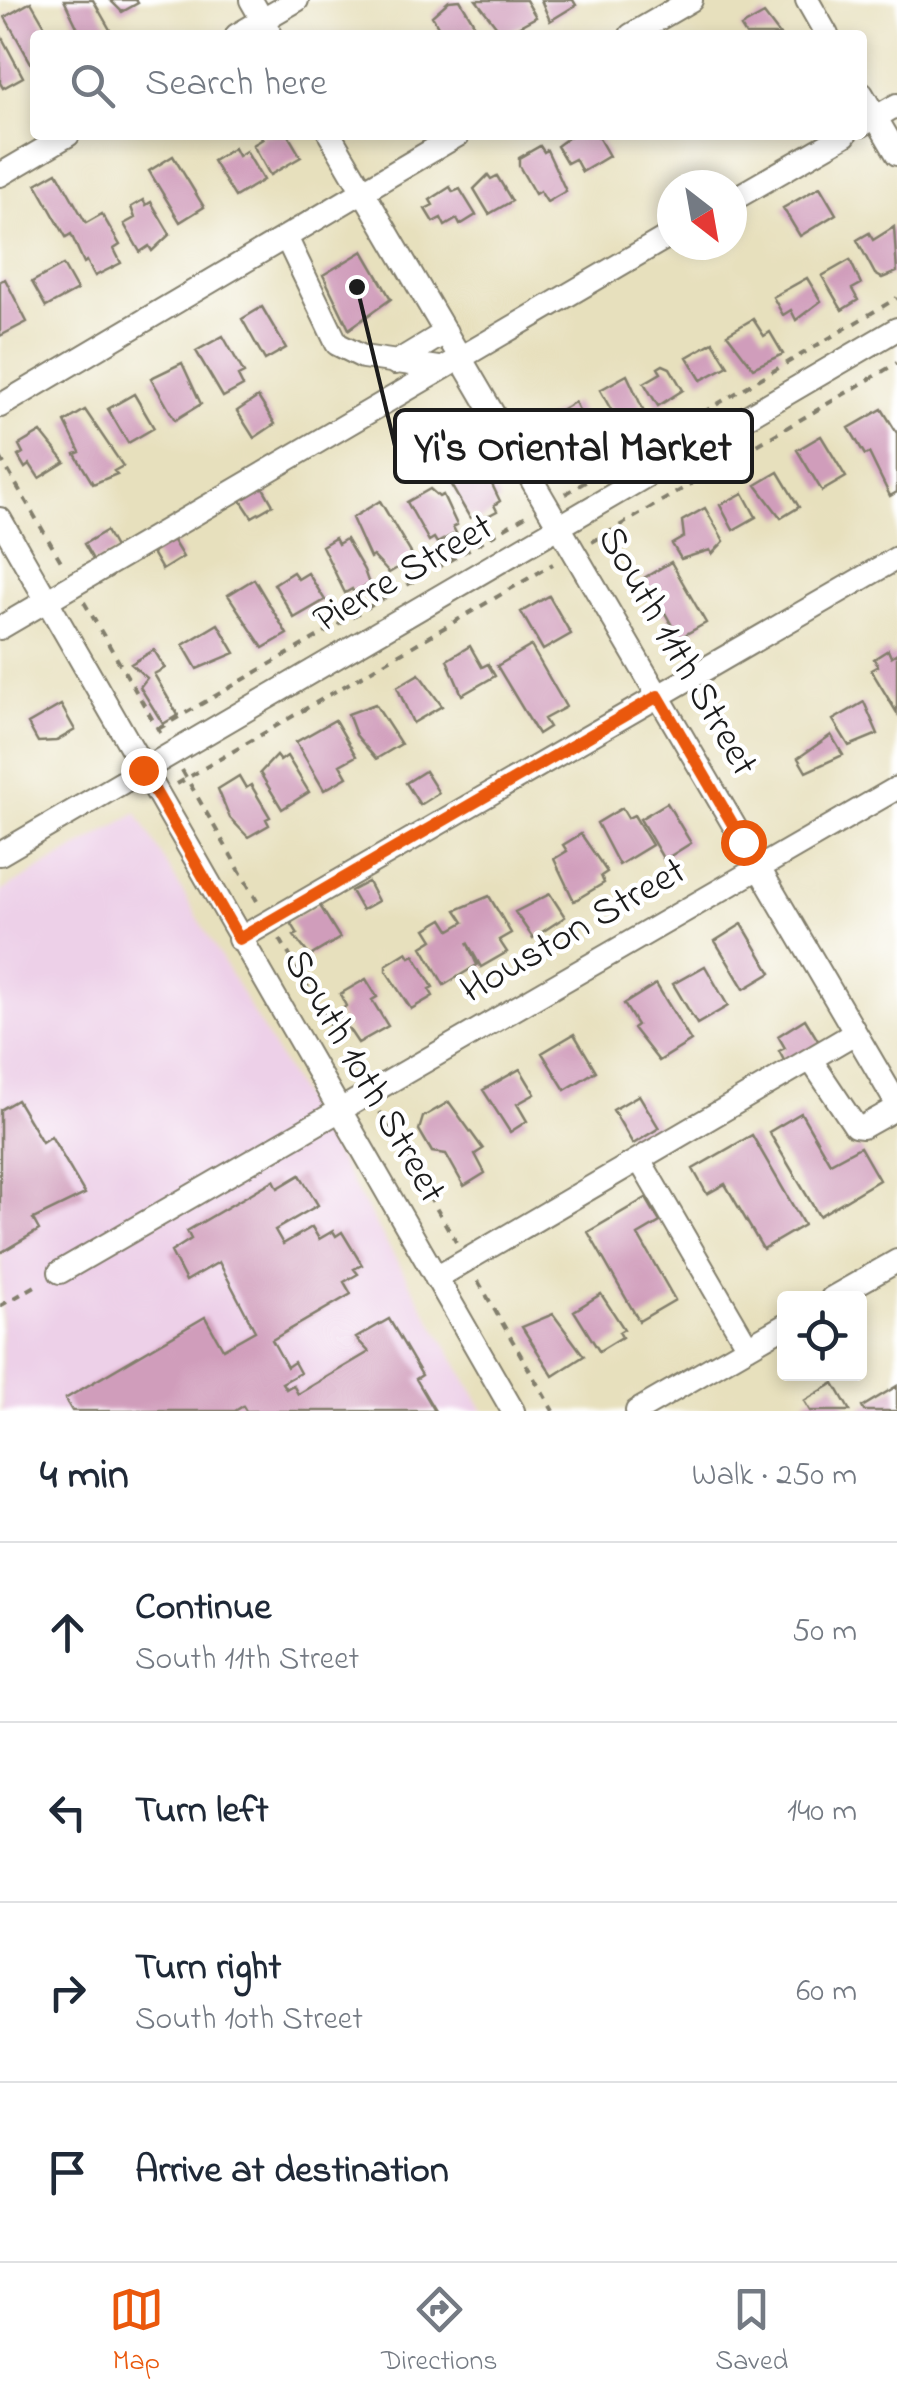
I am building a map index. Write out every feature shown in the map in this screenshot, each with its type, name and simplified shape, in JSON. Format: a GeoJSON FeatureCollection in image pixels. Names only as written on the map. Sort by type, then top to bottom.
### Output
{"type":"FeatureCollection","features":[{"type":"Feature","properties":{"kind":"street"},"geometry":{"type":"LineString","coordinates":[[261,18],[296,0]]}},
{"type":"Feature","properties":{"kind":"street"},"geometry":{"type":"LineString","coordinates":[[639,30],[691,0]]}},
{"type":"Feature","properties":{"kind":"street"},"geometry":{"type":"LineString","coordinates":[[807,0],[825,30]]}},
{"type":"Feature","properties":{"kind":"street"},"geometry":{"type":"LineString","coordinates":[[897,105],[869,121],[897,154]]}},
{"type":"Feature","properties":{"kind":"street"},"geometry":{"type":"LineString","coordinates":[[0,175],[60,140]]}},
{"type":"Feature","properties":{"kind":"street","name":"South 11th Street"},"geometry":{"type":"LineString","coordinates":[[333,140],[897,1106]]}},
{"type":"Feature","properties":{"kind":"street"},"geometry":{"type":"LineString","coordinates":[[0,406],[449,140]]}},
{"type":"Feature","properties":{"kind":"street"},"geometry":{"type":"LineString","coordinates":[[747,191],[836,140]]}},
{"type":"Feature","properties":{"kind":"street"},"geometry":{"type":"LineString","coordinates":[[286,236],[337,344],[363,357],[439,368]]}},
{"type":"Feature","properties":{"kind":"street"},"geometry":{"type":"LineString","coordinates":[[0,628],[657,243]]}},
{"type":"Feature","properties":{"kind":"street","name":"Pierre Street"},"geometry":{"type":"LineString","coordinates":[[0,854],[897,329]]}},
{"type":"Feature","properties":{"kind":"street"},"geometry":{"type":"LineString","coordinates":[[395,363],[446,332]]}},
{"type":"Feature","properties":{"kind":"street","name":"South 10th Street"},"geometry":{"type":"LineString","coordinates":[[0,519],[513,1411]]}},
{"type":"Feature","properties":{"kind":"street"},"geometry":{"type":"LineString","coordinates":[[239,939],[897,558]]}},
{"type":"Feature","properties":{"kind":"street","name":"Houston Street"},"geometry":{"type":"LineString","coordinates":[[60,1272],[897,788]]}},
{"type":"Feature","properties":{"kind":"street"},"geometry":{"type":"LineString","coordinates":[[436,1278],[855,1032]]}},
{"type":"Feature","properties":{"kind":"street"},"geometry":{"type":"LineString","coordinates":[[811,1060],[855,1126],[863,1126],[897,1106]]}},
{"type":"Feature","properties":{"kind":"street"},"geometry":{"type":"LineString","coordinates":[[640,1161],[748,1347]]}},
{"type":"Feature","properties":{"kind":"street"},"geometry":{"type":"LineString","coordinates":[[845,1291],[897,1262]]}},
{"type":"Feature","properties":{"kind":"street"},"geometry":{"type":"LineString","coordinates":[[637,1411],[777,1330]]}},
{"type":"Feature","properties":{"kind":"path"},"geometry":{"type":"LineString","coordinates":[[158,730],[897,298]]}},
{"type":"Feature","properties":{"kind":"path"},"geometry":{"type":"LineString","coordinates":[[156,796],[897,363]]}},
{"type":"Feature","properties":{"kind":"path"},"geometry":{"type":"LineString","coordinates":[[0,1306],[60,1272]]}},
{"type":"Feature","properties":{"kind":"shaded area"},"geometry":{"type":"Polygon","coordinates":[[[137,813],[484,1411],[2,1411],[0,892],[137,813]]]}},
{"type":"Feature","properties":{"kind":"building"},"geometry":{"type":"Polygon","coordinates":[[[64,0],[93,0],[110,30],[79,30],[64,0]]]}},
{"type":"Feature","properties":{"kind":"building"},"geometry":{"type":"Polygon","coordinates":[[[110,0],[136,0],[138,3],[122,12],[110,0]]]}},
{"type":"Feature","properties":{"kind":"building"},"geometry":{"type":"Polygon","coordinates":[[[460,0],[477,30],[440,30],[432,16],[449,1],[460,0]]]}},
{"type":"Feature","properties":{"kind":"building"},"geometry":{"type":"Polygon","coordinates":[[[476,0],[526,0],[536,17],[512,30],[499,30],[476,0]]]}},
{"type":"Feature","properties":{"kind":"building"},"geometry":{"type":"Polygon","coordinates":[[[541,0],[573,0],[576,5],[550,21],[541,0]]]}},
{"type":"Feature","properties":{"kind":"building"},"geometry":{"type":"Polygon","coordinates":[[[31,2],[47,30],[30,30],[30,61],[5,17],[31,2]]]}},
{"type":"Feature","properties":{"kind":"building"},"geometry":{"type":"Polygon","coordinates":[[[764,14],[776,30],[743,30],[741,27],[764,14]]]}},
{"type":"Feature","properties":{"kind":"building"},"geometry":{"type":"Polygon","coordinates":[[[0,34],[23,77],[3,88],[0,83],[0,34]]]}},
{"type":"Feature","properties":{"kind":"building"},"geometry":{"type":"Polygon","coordinates":[[[261,140],[291,140],[301,157],[270,175],[253,145],[261,140]]]}},
{"type":"Feature","properties":{"kind":"building"},"geometry":{"type":"Polygon","coordinates":[[[565,140],[600,140],[609,156],[582,172],[575,159],[567,163],[557,146],[565,140]]]}},
{"type":"Feature","properties":{"kind":"building"},"geometry":{"type":"Polygon","coordinates":[[[540,146],[544,152],[547,150],[566,191],[547,202],[540,191],[535,194],[519,166],[519,158],[540,146]]]}},
{"type":"Feature","properties":{"kind":"building"},"geometry":{"type":"Polygon","coordinates":[[[234,148],[238,156],[246,151],[263,180],[235,197],[213,161],[234,148]]]}},
{"type":"Feature","properties":{"kind":"building"},"geometry":{"type":"Polygon","coordinates":[[[173,156],[204,207],[180,222],[149,171],[173,156]]]}},
{"type":"Feature","properties":{"kind":"building"},"geometry":{"type":"Polygon","coordinates":[[[57,172],[86,223],[102,214],[120,245],[114,249],[121,263],[95,276],[87,261],[84,263],[71,234],[66,237],[36,184],[57,172]]]}},
{"type":"Feature","properties":{"kind":"building"},"geometry":{"type":"Polygon","coordinates":[[[488,175],[491,179],[497,176],[512,201],[489,214],[474,189],[488,175]]]}},
{"type":"Feature","properties":{"kind":"building"},"geometry":{"type":"Polygon","coordinates":[[[450,187],[453,192],[460,189],[476,215],[460,225],[457,219],[445,226],[441,218],[433,222],[425,209],[433,205],[430,200],[450,187]]]}},
{"type":"Feature","properties":{"kind":"building"},"geometry":{"type":"Polygon","coordinates":[[[820,187],[836,214],[800,236],[783,208],[820,187]]]}},
{"type":"Feature","properties":{"kind":"building"},"geometry":{"type":"Polygon","coordinates":[[[143,200],[146,205],[151,202],[170,234],[152,251],[149,246],[140,252],[124,224],[135,218],[131,207],[143,200]]]}},
{"type":"Feature","properties":{"kind":"building"},"geometry":{"type":"Polygon","coordinates":[[[894,227],[897,272],[882,278],[875,274],[857,240],[869,233],[873,240],[894,227]]]}},
{"type":"Feature","properties":{"kind":"building"},"geometry":{"type":"Polygon","coordinates":[[[363,251],[391,299],[349,329],[323,275],[363,251]]]}},
{"type":"Feature","properties":{"kind":"building"},"geometry":{"type":"Polygon","coordinates":[[[850,260],[861,284],[852,289],[858,300],[842,310],[822,276],[850,260]]]}},
{"type":"Feature","properties":{"kind":"building"},"geometry":{"type":"Polygon","coordinates":[[[63,265],[77,290],[46,307],[32,282],[63,265]]]}},
{"type":"Feature","properties":{"kind":"building"},"geometry":{"type":"Polygon","coordinates":[[[807,278],[821,301],[796,320],[791,310],[783,315],[773,297],[807,278]]]}},
{"type":"Feature","properties":{"kind":"building"},"geometry":{"type":"Polygon","coordinates":[[[5,279],[27,322],[0,336],[0,281],[5,279]]]}},
{"type":"Feature","properties":{"kind":"building"},"geometry":{"type":"Polygon","coordinates":[[[262,307],[286,348],[265,360],[242,319],[262,307]]]}},
{"type":"Feature","properties":{"kind":"building"},"geometry":{"type":"Polygon","coordinates":[[[753,319],[764,336],[770,332],[783,354],[753,368],[727,334],[753,319]]]}},
{"type":"Feature","properties":{"kind":"building"},"geometry":{"type":"Polygon","coordinates":[[[223,336],[244,373],[238,376],[243,386],[223,397],[196,351],[223,336]]]}},
{"type":"Feature","properties":{"kind":"building"},"geometry":{"type":"Polygon","coordinates":[[[713,342],[728,366],[701,380],[687,357],[713,342]]]}},
{"type":"Feature","properties":{"kind":"building"},"geometry":{"type":"Polygon","coordinates":[[[182,363],[201,404],[175,420],[151,378],[182,363]]]}},
{"type":"Feature","properties":{"kind":"building"},"geometry":{"type":"Polygon","coordinates":[[[658,368],[670,368],[683,390],[658,406],[644,383],[661,373],[658,368]]]}},
{"type":"Feature","properties":{"kind":"building"},"geometry":{"type":"Polygon","coordinates":[[[627,375],[647,418],[623,431],[600,390],[627,375]]]}},
{"type":"Feature","properties":{"kind":"building"},"geometry":{"type":"Polygon","coordinates":[[[134,394],[154,428],[128,443],[108,409],[134,394]]]}},
{"type":"Feature","properties":{"kind":"building"},"geometry":{"type":"Polygon","coordinates":[[[258,397],[275,424],[254,438],[237,411],[258,397]]]}},
{"type":"Feature","properties":{"kind":"building"},"geometry":{"type":"Polygon","coordinates":[[[575,402],[593,439],[568,457],[542,421],[575,402]]]}},
{"type":"Feature","properties":{"kind":"building"},"geometry":{"type":"Polygon","coordinates":[[[882,409],[897,433],[897,492],[890,496],[869,453],[865,455],[849,428],[882,409]]]}},
{"type":"Feature","properties":{"kind":"building"},"geometry":{"type":"Polygon","coordinates":[[[85,410],[123,466],[114,471],[117,474],[93,484],[75,454],[80,452],[65,422],[85,410]]]}},
{"type":"Feature","properties":{"kind":"building"},"geometry":{"type":"Polygon","coordinates":[[[41,432],[65,462],[39,478],[30,464],[25,468],[18,456],[23,453],[19,445],[41,432]]]}},
{"type":"Feature","properties":{"kind":"building"},"geometry":{"type":"Polygon","coordinates":[[[821,436],[846,477],[822,491],[797,450],[821,436]]]}},
{"type":"Feature","properties":{"kind":"building"},"geometry":{"type":"Polygon","coordinates":[[[464,471],[469,480],[487,474],[500,501],[494,505],[497,511],[478,521],[475,515],[470,518],[448,480],[464,471]]]}},
{"type":"Feature","properties":{"kind":"building"},"geometry":{"type":"Polygon","coordinates":[[[778,472],[799,507],[781,518],[756,485],[778,472]]]}},
{"type":"Feature","properties":{"kind":"building"},"geometry":{"type":"Polygon","coordinates":[[[262,486],[273,505],[252,517],[240,499],[262,486]]]}},
{"type":"Feature","properties":{"kind":"building"},"geometry":{"type":"Polygon","coordinates":[[[430,489],[439,497],[443,495],[457,525],[453,527],[456,533],[437,543],[434,538],[429,541],[407,502],[430,489]]]}},
{"type":"Feature","properties":{"kind":"building"},"geometry":{"type":"Polygon","coordinates":[[[743,493],[756,517],[733,530],[720,505],[743,493]]]}},
{"type":"Feature","properties":{"kind":"building"},"geometry":{"type":"Polygon","coordinates":[[[380,501],[414,558],[389,573],[373,556],[370,558],[352,518],[380,501]]]}},
{"type":"Feature","properties":{"kind":"building"},"geometry":{"type":"Polygon","coordinates":[[[705,508],[724,541],[712,554],[710,550],[681,559],[672,544],[684,537],[682,521],[705,508]]]}},
{"type":"Feature","properties":{"kind":"building"},"geometry":{"type":"Polygon","coordinates":[[[106,531],[117,551],[95,563],[84,544],[106,531]]]}},
{"type":"Feature","properties":{"kind":"building"},"geometry":{"type":"Polygon","coordinates":[[[335,538],[338,544],[346,539],[369,584],[354,593],[352,589],[345,593],[322,546],[335,538]]]}},
{"type":"Feature","properties":{"kind":"building"},"geometry":{"type":"Polygon","coordinates":[[[172,539],[183,557],[162,570],[151,551],[172,539]]]}},
{"type":"Feature","properties":{"kind":"building"},"geometry":{"type":"Polygon","coordinates":[[[671,562],[706,623],[679,638],[665,613],[661,615],[644,578],[671,562]]]}},
{"type":"Feature","properties":{"kind":"building"},"geometry":{"type":"Polygon","coordinates":[[[293,572],[298,579],[308,573],[325,600],[294,618],[274,584],[293,572]]]}},
{"type":"Feature","properties":{"kind":"building"},"geometry":{"type":"Polygon","coordinates":[[[254,579],[287,634],[263,648],[228,595],[254,579]]]}},
{"type":"Feature","properties":{"kind":"building"},"geometry":{"type":"Polygon","coordinates":[[[549,596],[571,634],[543,650],[521,612],[549,596]]]}},
{"type":"Feature","properties":{"kind":"building"},"geometry":{"type":"Polygon","coordinates":[[[218,624],[235,653],[197,669],[183,645],[218,624]]]}},
{"type":"Feature","properties":{"kind":"building"},"geometry":{"type":"Polygon","coordinates":[[[470,646],[482,667],[488,664],[495,676],[462,695],[447,660],[470,646]]]}},
{"type":"Feature","properties":{"kind":"building"},"geometry":{"type":"Polygon","coordinates":[[[531,646],[566,707],[544,719],[549,727],[538,734],[497,666],[531,646]]]}},
{"type":"Feature","properties":{"kind":"building"},"geometry":{"type":"Polygon","coordinates":[[[154,650],[165,668],[154,674],[178,715],[163,724],[140,687],[147,678],[131,664],[154,650]]]}},
{"type":"Feature","properties":{"kind":"building"},"geometry":{"type":"Polygon","coordinates":[[[888,650],[891,657],[897,653],[897,713],[871,670],[878,666],[874,659],[888,650]]]}},
{"type":"Feature","properties":{"kind":"building"},"geometry":{"type":"Polygon","coordinates":[[[419,674],[442,706],[413,723],[397,687],[419,674]]]}},
{"type":"Feature","properties":{"kind":"building"},"geometry":{"type":"Polygon","coordinates":[[[864,702],[878,734],[849,746],[833,720],[864,702]]]}},
{"type":"Feature","properties":{"kind":"building"},"geometry":{"type":"Polygon","coordinates":[[[375,704],[401,744],[376,759],[356,735],[348,714],[375,704]]]}},
{"type":"Feature","properties":{"kind":"building"},"geometry":{"type":"Polygon","coordinates":[[[61,705],[75,730],[56,741],[38,742],[28,724],[61,705]]]}},
{"type":"Feature","properties":{"kind":"building"},"geometry":{"type":"Polygon","coordinates":[[[335,720],[356,756],[340,765],[347,777],[324,790],[296,742],[335,720]]]}},
{"type":"Feature","properties":{"kind":"building"},"geometry":{"type":"Polygon","coordinates":[[[831,735],[843,755],[806,772],[798,758],[831,735]]]}},
{"type":"Feature","properties":{"kind":"building"},"geometry":{"type":"Polygon","coordinates":[[[276,756],[280,761],[287,756],[309,792],[282,809],[260,773],[276,756]]]}},
{"type":"Feature","properties":{"kind":"building"},"geometry":{"type":"Polygon","coordinates":[[[425,771],[439,793],[420,805],[406,783],[425,771]]]}},
{"type":"Feature","properties":{"kind":"building"},"geometry":{"type":"Polygon","coordinates":[[[239,776],[246,788],[251,785],[270,817],[266,819],[269,825],[248,837],[230,818],[218,789],[239,776]]]}},
{"type":"Feature","properties":{"kind":"building"},"geometry":{"type":"Polygon","coordinates":[[[667,803],[691,843],[664,860],[640,819],[667,803]]]}},
{"type":"Feature","properties":{"kind":"building"},"geometry":{"type":"Polygon","coordinates":[[[622,808],[628,818],[634,815],[652,845],[619,865],[597,823],[622,808]]]}},
{"type":"Feature","properties":{"kind":"building"},"geometry":{"type":"Polygon","coordinates":[[[581,834],[607,872],[601,876],[604,883],[574,901],[554,859],[567,851],[563,845],[581,834]]]}},
{"type":"Feature","properties":{"kind":"building"},"geometry":{"type":"Polygon","coordinates":[[[368,882],[378,901],[362,910],[351,891],[368,882]]]}},
{"type":"Feature","properties":{"kind":"building"},"geometry":{"type":"Polygon","coordinates":[[[550,894],[565,917],[533,938],[515,912],[550,894]]]}},
{"type":"Feature","properties":{"kind":"building"},"geometry":{"type":"Polygon","coordinates":[[[489,896],[511,933],[499,940],[507,952],[481,967],[467,942],[477,965],[444,985],[422,947],[433,940],[426,929],[443,919],[450,930],[464,922],[456,910],[489,896]]]}},
{"type":"Feature","properties":{"kind":"building"},"geometry":{"type":"Polygon","coordinates":[[[319,904],[340,938],[310,956],[294,936],[298,934],[290,921],[319,904]]]}},
{"type":"Feature","properties":{"kind":"building"},"geometry":{"type":"Polygon","coordinates":[[[742,924],[771,973],[744,989],[715,941],[742,924]]]}},
{"type":"Feature","properties":{"kind":"building"},"geometry":{"type":"Polygon","coordinates":[[[407,952],[410,957],[414,955],[433,987],[429,989],[433,996],[411,1009],[386,971],[386,965],[407,952]]]}},
{"type":"Feature","properties":{"kind":"building"},"geometry":{"type":"Polygon","coordinates":[[[705,966],[728,1006],[697,1024],[673,984],[705,966]]]}},
{"type":"Feature","properties":{"kind":"building"},"geometry":{"type":"Polygon","coordinates":[[[366,979],[377,997],[372,1000],[388,1026],[358,1043],[338,1013],[346,1006],[340,994],[366,979]]]}},
{"type":"Feature","properties":{"kind":"building"},"geometry":{"type":"Polygon","coordinates":[[[656,984],[691,1041],[659,1061],[633,1028],[637,1025],[624,1004],[656,984]]]}},
{"type":"Feature","properties":{"kind":"building"},"geometry":{"type":"Polygon","coordinates":[[[805,1019],[822,1047],[787,1066],[779,1051],[785,1048],[778,1036],[805,1019]]]}},
{"type":"Feature","properties":{"kind":"building"},"geometry":{"type":"Polygon","coordinates":[[[574,1034],[596,1071],[565,1090],[542,1053],[574,1034]]]}},
{"type":"Feature","properties":{"kind":"building"},"geometry":{"type":"Polygon","coordinates":[[[520,1069],[535,1094],[517,1104],[527,1121],[510,1132],[483,1090],[520,1069]]]}},
{"type":"Feature","properties":{"kind":"building"},"geometry":{"type":"Polygon","coordinates":[[[639,1095],[659,1128],[633,1144],[613,1110],[639,1095]]]}},
{"type":"Feature","properties":{"kind":"building"},"geometry":{"type":"Polygon","coordinates":[[[17,1100],[42,1142],[51,1136],[85,1194],[33,1219],[39,1230],[0,1253],[0,1110],[17,1100]]]}},
{"type":"Feature","properties":{"kind":"building"},"geometry":{"type":"Polygon","coordinates":[[[449,1102],[483,1149],[475,1154],[485,1173],[464,1186],[446,1154],[432,1152],[419,1130],[423,1117],[449,1102]]]}},
{"type":"Feature","properties":{"kind":"building"},"geometry":{"type":"Polygon","coordinates":[[[801,1113],[830,1163],[860,1147],[879,1180],[819,1216],[769,1132],[801,1113]]]}},
{"type":"Feature","properties":{"kind":"building"},"geometry":{"type":"Polygon","coordinates":[[[752,1135],[804,1225],[763,1249],[725,1184],[707,1194],[693,1169],[752,1135]]]}},
{"type":"Feature","properties":{"kind":"building"},"geometry":{"type":"Polygon","coordinates":[[[300,1175],[318,1205],[275,1230],[283,1244],[312,1227],[319,1239],[333,1231],[336,1236],[342,1232],[362,1265],[354,1269],[358,1274],[344,1282],[351,1294],[272,1340],[287,1367],[294,1362],[300,1373],[282,1383],[286,1389],[293,1385],[298,1394],[369,1352],[356,1338],[389,1319],[422,1375],[416,1379],[435,1411],[246,1411],[243,1406],[235,1411],[72,1411],[65,1399],[205,1317],[223,1349],[255,1331],[219,1262],[186,1281],[171,1252],[191,1239],[187,1231],[274,1180],[278,1188],[300,1175]]]}},
{"type":"Feature","properties":{"kind":"building"},"geometry":{"type":"Polygon","coordinates":[[[646,1198],[660,1222],[638,1235],[675,1300],[639,1321],[588,1232],[646,1198]]]}},
{"type":"Feature","properties":{"kind":"building"},"geometry":{"type":"Polygon","coordinates":[[[601,1294],[624,1329],[619,1332],[622,1337],[599,1351],[574,1311],[601,1294]]]}},
{"type":"Feature","properties":{"kind":"building"},"geometry":{"type":"Polygon","coordinates":[[[553,1314],[584,1356],[553,1376],[522,1327],[553,1314]]]}},
{"type":"Feature","properties":{"kind":"building"},"geometry":{"type":"Polygon","coordinates":[[[834,1383],[850,1411],[810,1411],[804,1401],[834,1383]]]}},
{"type":"Feature","properties":{"kind":"building"},"geometry":{"type":"Polygon","coordinates":[[[897,1386],[897,1411],[864,1411],[862,1407],[897,1386]]]}},
{"type":"Feature","properties":{"kind":"place","name":"Yi's Oriental Market"},"geometry":{"type":"Point","coordinates":[357,287]}},
{"type":"Feature","properties":{"kind":"route"},"geometry":{"type":"LineString","coordinates":[[143,770],[239,939],[658,696],[743,842]]}}]}
